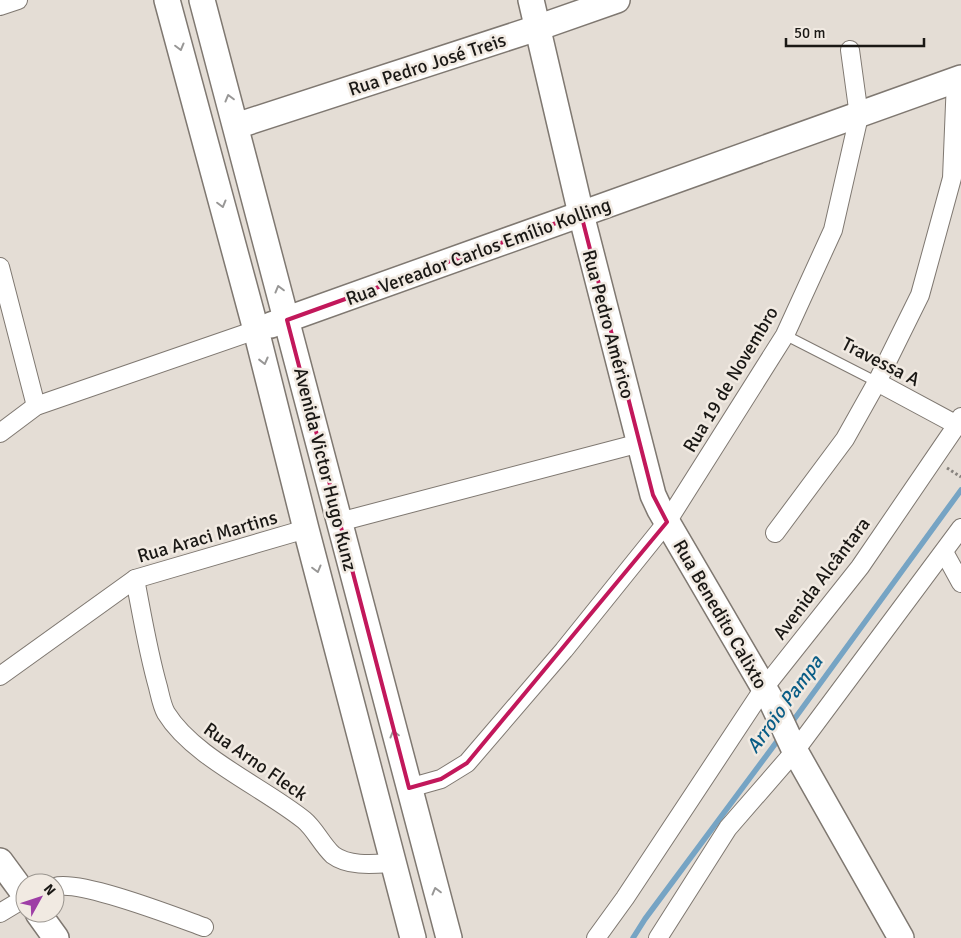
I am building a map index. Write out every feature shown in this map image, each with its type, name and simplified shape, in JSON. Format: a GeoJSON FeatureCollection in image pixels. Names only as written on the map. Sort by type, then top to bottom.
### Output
{"type":"FeatureCollection","features":[{"type":"Feature","properties":{"kind":"street"},"geometry":{"type":"LineString","coordinates":[[0,6],[18,0]]}},
{"type":"Feature","properties":{"kind":"street","name":"Avenida Victor Hugo Kunz"},"geometry":{"type":"LineString","coordinates":[[167,0],[256,330],[413,938]]}},
{"type":"Feature","properties":{"kind":"street","name":"Avenida Victor Hugo Kunz"},"geometry":{"type":"LineString","coordinates":[[202,0],[449,938]]}},
{"type":"Feature","properties":{"kind":"street","name":"Rua Pedro Américo"},"geometry":{"type":"LineString","coordinates":[[531,0],[581,214],[640,443]]}},
{"type":"Feature","properties":{"kind":"street","name":"Rua Pedro José Treis"},"geometry":{"type":"LineString","coordinates":[[236,126],[617,0]]}},
{"type":"Feature","properties":{"kind":"street","name":"Rua 19 de Novembro"},"geometry":{"type":"LineString","coordinates":[[409,788],[440,779],[467,763],[564,650],[667,522],[785,335],[833,230],[859,116],[850,50]]}},
{"type":"Feature","properties":{"kind":"street"},"geometry":{"type":"LineString","coordinates":[[775,534],[845,439],[877,382],[920,295],[952,178],[959,79]]}},
{"type":"Feature","properties":{"kind":"street","name":"Rua Vereador Carlos Emílio Kolling"},"geometry":{"type":"LineString","coordinates":[[0,433],[36,406],[287,320],[959,79]]}},
{"type":"Feature","properties":{"kind":"street"},"geometry":{"type":"LineString","coordinates":[[0,267],[36,406]]}},
{"type":"Feature","properties":{"kind":"street","name":"Travessa A"},"geometry":{"type":"LineString","coordinates":[[877,382],[959,421]]}},
{"type":"Feature","properties":{"kind":"street","name":"Avenida Alcântara"},"geometry":{"type":"LineString","coordinates":[[596,938],[860,566],[959,421]]}},
{"type":"Feature","properties":{"kind":"street"},"geometry":{"type":"LineString","coordinates":[[339,522],[640,443]]}},
{"type":"Feature","properties":{"kind":"street","name":"Rua Benedito Calixto"},"geometry":{"type":"LineString","coordinates":[[640,443],[653,496],[768,694],[792,744],[901,938]]}},
{"type":"Feature","properties":{"kind":"street"},"geometry":{"type":"LineString","coordinates":[[666,933],[728,828],[961,528]]}},
{"type":"Feature","properties":{"kind":"street","name":"Rua Araci Martins"},"geometry":{"type":"LineString","coordinates":[[0,676],[135,579],[306,529]]}},
{"type":"Feature","properties":{"kind":"street"},"geometry":{"type":"LineString","coordinates":[[944,552],[961,583]]}},
{"type":"Feature","properties":{"kind":"street","name":"Rua Arno Fleck"},"geometry":{"type":"LineString","coordinates":[[135,579],[153,670],[165,712],[188,738],[224,766],[264,791],[305,821],[334,855],[348,861],[368,864],[393,863]]}},
{"type":"Feature","properties":{"kind":"street"},"geometry":{"type":"LineString","coordinates":[[0,861],[15,882]]}},
{"type":"Feature","properties":{"kind":"street"},"geometry":{"type":"LineString","coordinates":[[65,886],[80,887],[157,910],[204,927]]}},
{"type":"Feature","properties":{"kind":"street"},"geometry":{"type":"LineString","coordinates":[[0,913],[15,903]]}},
{"type":"Feature","properties":{"kind":"street"},"geometry":{"type":"LineString","coordinates":[[45,923],[56,938]]}},
{"type":"Feature","properties":{"kind":"lane","name":"Travessa A"},"geometry":{"type":"LineString","coordinates":[[785,335],[877,382]]}},
{"type":"Feature","properties":{"kind":"path"},"geometry":{"type":"LineString","coordinates":[[947,468],[961,478]]}},
{"type":"Feature","properties":{"kind":"highlighted area"},"geometry":{"type":"Polygon","coordinates":[[[581,214],[653,495],[667,522],[467,763],[441,779],[409,788],[287,320],[581,214]]]}},
{"type":"Feature","properties":{"kind":"waterway","name":"Arroio Pampa"},"geometry":{"type":"LineString","coordinates":[[790,725],[961,490]]}},
{"type":"Feature","properties":{"kind":"waterway","name":"Arroio Pampa"},"geometry":{"type":"LineString","coordinates":[[633,938],[645,919],[781,736]]}}]}
